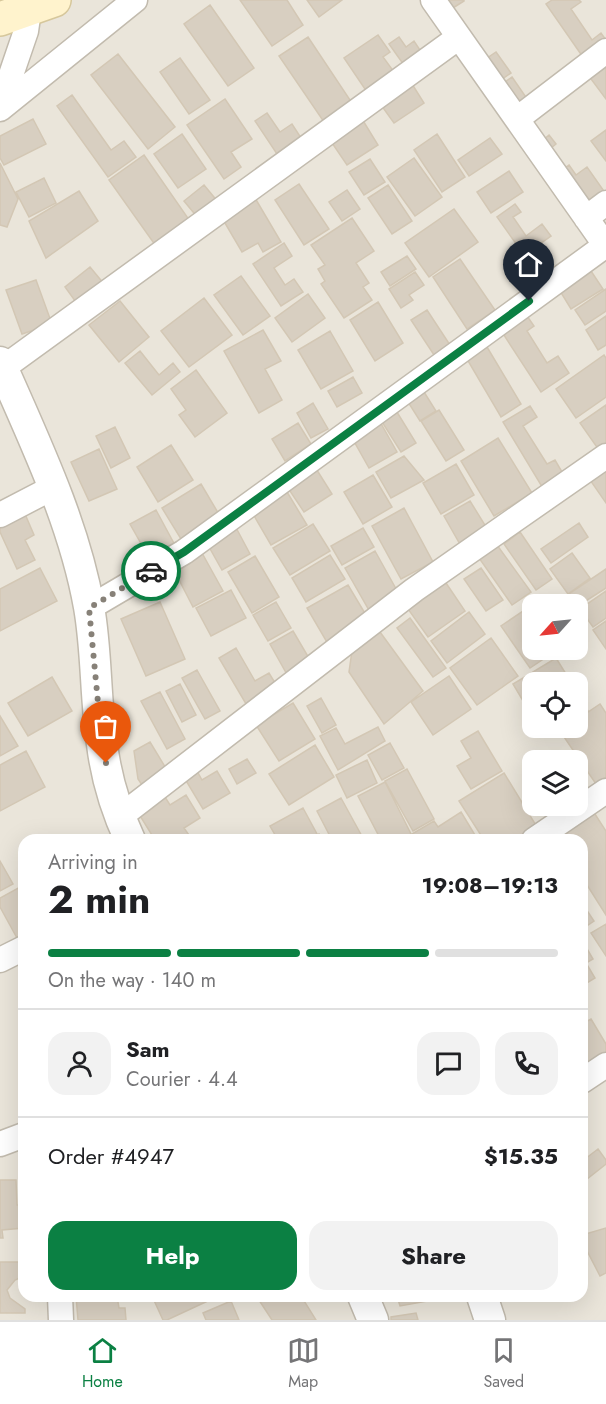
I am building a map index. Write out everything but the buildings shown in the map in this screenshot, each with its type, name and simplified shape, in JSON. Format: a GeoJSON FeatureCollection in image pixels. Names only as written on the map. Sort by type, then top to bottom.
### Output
{"type":"FeatureCollection","features":[{"type":"Feature","properties":{"kind":"street"},"geometry":{"type":"LineString","coordinates":[[0,108],[135,0]]}},
{"type":"Feature","properties":{"kind":"street"},"geometry":{"type":"LineString","coordinates":[[89,608],[184,552],[606,245],[433,0]]}},
{"type":"Feature","properties":{"kind":"street"},"geometry":{"type":"LineString","coordinates":[[0,108],[26,31],[28,10]]}},
{"type":"Feature","properties":{"kind":"street"},"geometry":{"type":"LineString","coordinates":[[459,37],[1,365],[54,487],[81,574],[89,608],[102,745],[114,800],[125,828],[414,590],[606,456]]}},
{"type":"Feature","properties":{"kind":"street"},"geometry":{"type":"LineString","coordinates":[[517,119],[606,51]]}},
{"type":"Feature","properties":{"kind":"street"},"geometry":{"type":"LineString","coordinates":[[586,218],[606,203]]}},
{"type":"Feature","properties":{"kind":"street"},"geometry":{"type":"LineString","coordinates":[[0,515],[54,487]]}},
{"type":"Feature","properties":{"kind":"street"},"geometry":{"type":"LineString","coordinates":[[543,834],[606,791]]}},
{"type":"Feature","properties":{"kind":"street"},"geometry":{"type":"LineString","coordinates":[[0,960],[18,951]]}},
{"type":"Feature","properties":{"kind":"street"},"geometry":{"type":"LineString","coordinates":[[0,1144],[18,1137]]}},
{"type":"Feature","properties":{"kind":"street"},"geometry":{"type":"LineString","coordinates":[[60,1302],[61,1320]]}},
{"type":"Feature","properties":{"kind":"street"},"geometry":{"type":"LineString","coordinates":[[366,1302],[373,1320]]}},
{"type":"Feature","properties":{"kind":"street"},"geometry":{"type":"LineString","coordinates":[[484,1302],[490,1320]]}},
{"type":"Feature","properties":{"kind":"shaded area"},"geometry":{"type":"Polygon","coordinates":[[[0,0],[606,0],[606,1320],[0,1320],[0,0]]]}},
{"type":"Feature","properties":{"kind":"way so far"},"geometry":{"type":"LineString","coordinates":[[106,763],[102,745],[89,608],[151,571]]}},
{"type":"Feature","properties":{"kind":"route"},"geometry":{"type":"LineString","coordinates":[[151,571],[184,552],[529,301]]}}]}
